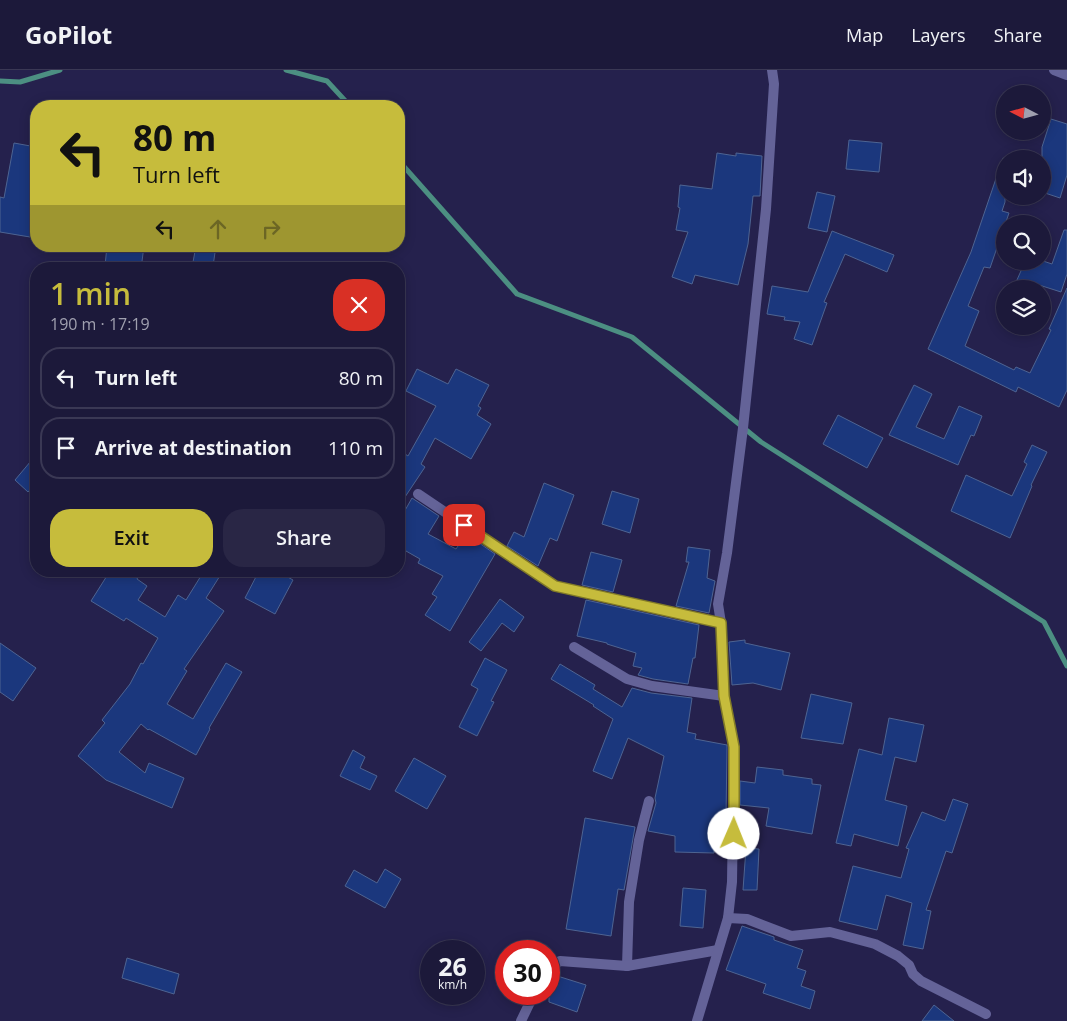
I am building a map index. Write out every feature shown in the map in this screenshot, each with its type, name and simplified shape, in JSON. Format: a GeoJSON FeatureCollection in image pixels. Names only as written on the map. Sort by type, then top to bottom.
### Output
{"type":"FeatureCollection","features":[{"type":"Feature","properties":{"kind":"street"},"geometry":{"type":"LineString","coordinates":[[697,1021],[728,918],[732,882],[734,747],[724,696],[721,623],[718,604],[727,552],[742,437],[766,209],[774,84],[772,70]]}},
{"type":"Feature","properties":{"kind":"street"},"geometry":{"type":"LineString","coordinates":[[1054,70],[1067,75]]}},
{"type":"Feature","properties":{"kind":"street"},"geometry":{"type":"LineString","coordinates":[[418,494],[555,586],[721,623]]}},
{"type":"Feature","properties":{"kind":"street"},"geometry":{"type":"LineString","coordinates":[[574,647],[627,679],[652,686],[724,696]]}},
{"type":"Feature","properties":{"kind":"street"},"geometry":{"type":"LineString","coordinates":[[627,966],[629,902],[639,840],[649,801]]}},
{"type":"Feature","properties":{"kind":"street"},"geometry":{"type":"LineString","coordinates":[[728,918],[747,919],[791,936],[830,932],[875,944],[898,956],[909,965],[913,974],[921,981],[986,1014]]}},
{"type":"Feature","properties":{"kind":"street"},"geometry":{"type":"LineString","coordinates":[[560,961],[627,966],[718,950]]}},
{"type":"Feature","properties":{"kind":"street"},"geometry":{"type":"LineString","coordinates":[[521,1021],[529,1005]]}},
{"type":"Feature","properties":{"kind":"building"},"geometry":{"type":"Polygon","coordinates":[[[1051,119],[1067,124],[1067,175],[1060,198],[1051,195],[1051,150],[1042,150],[1044,140],[1051,140],[1051,119]]]}},
{"type":"Feature","properties":{"kind":"building"},"geometry":{"type":"Polygon","coordinates":[[[849,140],[882,143],[879,172],[846,169],[849,140]]]}},
{"type":"Feature","properties":{"kind":"building"},"geometry":{"type":"Polygon","coordinates":[[[14,143],[30,146],[30,237],[0,232],[0,197],[4,198],[14,143]]]}},
{"type":"Feature","properties":{"kind":"building"},"geometry":{"type":"Polygon","coordinates":[[[717,153],[736,156],[736,153],[762,156],[760,196],[753,196],[748,244],[738,285],[695,275],[692,284],[672,277],[688,232],[676,230],[680,208],[678,207],[680,185],[712,189],[717,153]]]}},
{"type":"Feature","properties":{"kind":"building"},"geometry":{"type":"Polygon","coordinates":[[[996,179],[996,205],[1004,205],[1002,211],[1009,213],[1008,215],[996,215],[996,251],[990,268],[984,267],[968,306],[979,311],[965,346],[1014,370],[1016,367],[1030,373],[1049,335],[1051,335],[1051,324],[1067,288],[1067,390],[1059,407],[1018,387],[1016,392],[928,349],[971,252],[996,179]]]}},
{"type":"Feature","properties":{"kind":"building"},"geometry":{"type":"Polygon","coordinates":[[[817,192],[835,196],[827,232],[808,228],[817,192]]]}},
{"type":"Feature","properties":{"kind":"building"},"geometry":{"type":"Polygon","coordinates":[[[1064,230],[1067,230],[1067,274],[1061,292],[1051,289],[1051,280],[1017,280],[1021,270],[1051,270],[1064,230]]]}},
{"type":"Feature","properties":{"kind":"building"},"geometry":{"type":"Polygon","coordinates":[[[832,231],[894,255],[887,272],[845,254],[824,302],[827,303],[812,345],[794,339],[800,322],[784,320],[785,317],[767,314],[772,286],[808,292],[832,231]]]}},
{"type":"Feature","properties":{"kind":"building"},"geometry":{"type":"Polygon","coordinates":[[[106,252],[143,252],[142,262],[105,262],[106,252]]]}},
{"type":"Feature","properties":{"kind":"building"},"geometry":{"type":"Polygon","coordinates":[[[195,252],[215,252],[214,262],[193,262],[195,252]]]}},
{"type":"Feature","properties":{"kind":"building"},"geometry":{"type":"Polygon","coordinates":[[[417,369],[448,384],[456,369],[489,385],[478,406],[481,408],[477,415],[491,424],[471,459],[435,438],[421,464],[425,467],[405,497],[405,454],[408,456],[436,406],[406,391],[417,369]]]}},
{"type":"Feature","properties":{"kind":"building"},"geometry":{"type":"Polygon","coordinates":[[[914,385],[932,394],[916,427],[944,439],[959,406],[982,416],[974,436],[971,435],[958,465],[889,435],[914,385]]]}},
{"type":"Feature","properties":{"kind":"building"},"geometry":{"type":"Polygon","coordinates":[[[838,415],[883,438],[867,468],[823,444],[838,415]]]}},
{"type":"Feature","properties":{"kind":"building"},"geometry":{"type":"Polygon","coordinates":[[[1032,445],[1047,452],[1031,485],[1010,538],[951,511],[966,475],[1012,496],[1027,464],[1024,462],[1032,445]]]}},
{"type":"Feature","properties":{"kind":"building"},"geometry":{"type":"Polygon","coordinates":[[[30,462],[30,490],[28,492],[15,480],[30,462]]]}},
{"type":"Feature","properties":{"kind":"building"},"geometry":{"type":"Polygon","coordinates":[[[544,483],[574,495],[557,541],[550,538],[538,566],[507,546],[514,532],[524,537],[544,483]]]}},
{"type":"Feature","properties":{"kind":"building"},"geometry":{"type":"Polygon","coordinates":[[[612,491],[639,499],[630,533],[602,524],[612,491]]]}},
{"type":"Feature","properties":{"kind":"building"},"geometry":{"type":"Polygon","coordinates":[[[412,498],[439,516],[428,534],[456,549],[466,534],[495,554],[450,631],[425,615],[437,597],[432,594],[443,576],[418,563],[420,559],[405,550],[405,510],[412,498]]]}},
{"type":"Feature","properties":{"kind":"building"},"geometry":{"type":"Polygon","coordinates":[[[688,547],[710,550],[707,578],[715,581],[709,613],[676,606],[689,562],[686,562],[688,547]]]}},
{"type":"Feature","properties":{"kind":"building"},"geometry":{"type":"Polygon","coordinates":[[[591,552],[622,560],[613,592],[582,585],[591,552]]]}},
{"type":"Feature","properties":{"kind":"building"},"geometry":{"type":"Polygon","coordinates":[[[106,577],[138,577],[137,579],[147,586],[138,600],[165,617],[178,595],[186,600],[200,577],[219,577],[206,598],[224,611],[184,669],[187,671],[167,704],[193,719],[226,663],[242,672],[209,728],[196,755],[148,730],[141,724],[119,752],[145,773],[149,763],[184,778],[172,808],[106,780],[78,756],[105,723],[102,720],[130,684],[141,663],[143,664],[158,638],[126,618],[124,621],[91,601],[106,577]]]}},
{"type":"Feature","properties":{"kind":"building"},"geometry":{"type":"Polygon","coordinates":[[[256,577],[288,577],[293,580],[275,614],[245,598],[256,577]]]}},
{"type":"Feature","properties":{"kind":"building"},"geometry":{"type":"Polygon","coordinates":[[[500,599],[524,617],[514,632],[502,623],[481,651],[469,642],[500,599]]]}},
{"type":"Feature","properties":{"kind":"building"},"geometry":{"type":"Polygon","coordinates":[[[586,600],[699,625],[695,658],[693,658],[688,684],[638,675],[642,668],[633,666],[636,653],[607,643],[577,636],[586,600]]]}},
{"type":"Feature","properties":{"kind":"building"},"geometry":{"type":"Polygon","coordinates":[[[745,640],[745,643],[790,653],[781,690],[753,683],[732,685],[729,642],[745,640]]]}},
{"type":"Feature","properties":{"kind":"building"},"geometry":{"type":"Polygon","coordinates":[[[0,643],[36,668],[13,701],[0,692],[0,643]]]}},
{"type":"Feature","properties":{"kind":"building"},"geometry":{"type":"Polygon","coordinates":[[[485,658],[507,670],[491,701],[494,702],[477,736],[459,727],[478,689],[471,685],[485,658]]]}},
{"type":"Feature","properties":{"kind":"building"},"geometry":{"type":"Polygon","coordinates":[[[560,664],[595,685],[593,689],[622,707],[632,688],[651,693],[692,698],[687,732],[696,734],[695,739],[727,745],[726,817],[715,815],[714,853],[675,852],[675,836],[648,831],[656,803],[655,798],[664,756],[628,738],[612,779],[593,771],[613,719],[551,679],[560,664]]]}},
{"type":"Feature","properties":{"kind":"building"},"geometry":{"type":"Polygon","coordinates":[[[811,694],[852,703],[843,744],[801,738],[811,694]]]}},
{"type":"Feature","properties":{"kind":"building"},"geometry":{"type":"Polygon","coordinates":[[[889,718],[924,725],[916,762],[895,757],[885,800],[907,806],[898,846],[854,834],[851,846],[836,843],[859,749],[882,755],[889,718]]]}},
{"type":"Feature","properties":{"kind":"building"},"geometry":{"type":"Polygon","coordinates":[[[353,750],[365,757],[360,768],[377,776],[370,790],[340,776],[353,750]]]}},
{"type":"Feature","properties":{"kind":"building"},"geometry":{"type":"Polygon","coordinates":[[[414,758],[446,776],[427,809],[395,791],[414,758]]]}},
{"type":"Feature","properties":{"kind":"building"},"geometry":{"type":"Polygon","coordinates":[[[757,767],[783,770],[783,775],[812,779],[812,784],[821,785],[812,834],[766,826],[769,808],[740,805],[740,781],[755,783],[757,767]]]}},
{"type":"Feature","properties":{"kind":"building"},"geometry":{"type":"Polygon","coordinates":[[[953,799],[968,804],[952,853],[946,851],[926,910],[931,911],[923,949],[903,945],[912,903],[886,895],[877,930],[839,921],[853,866],[901,878],[909,849],[906,848],[922,812],[945,821],[953,799]]]}},
{"type":"Feature","properties":{"kind":"building"},"geometry":{"type":"Polygon","coordinates":[[[585,818],[635,827],[624,890],[618,889],[611,936],[566,929],[585,818]]]}},
{"type":"Feature","properties":{"kind":"building"},"geometry":{"type":"Polygon","coordinates":[[[746,848],[759,849],[757,890],[743,890],[746,848]]]}},
{"type":"Feature","properties":{"kind":"building"},"geometry":{"type":"Polygon","coordinates":[[[385,869],[401,879],[385,908],[345,886],[354,870],[377,883],[385,869]]]}},
{"type":"Feature","properties":{"kind":"building"},"geometry":{"type":"Polygon","coordinates":[[[683,888],[706,890],[703,928],[680,926],[683,888]]]}},
{"type":"Feature","properties":{"kind":"building"},"geometry":{"type":"Polygon","coordinates":[[[742,926],[803,950],[797,968],[806,971],[801,986],[815,991],[810,1009],[763,993],[766,984],[726,970],[742,926]]]}},
{"type":"Feature","properties":{"kind":"building"},"geometry":{"type":"Polygon","coordinates":[[[127,958],[179,974],[174,994],[122,978],[127,958]]]}},
{"type":"Feature","properties":{"kind":"building"},"geometry":{"type":"Polygon","coordinates":[[[560,977],[586,985],[577,1012],[557,1005],[560,1005],[560,977]]]}},
{"type":"Feature","properties":{"kind":"building"},"geometry":{"type":"Polygon","coordinates":[[[934,1005],[954,1021],[922,1021],[934,1005]]]}},
{"type":"Feature","properties":{"kind":"waterway"},"geometry":{"type":"LineString","coordinates":[[0,81],[20,82],[60,70]]}},
{"type":"Feature","properties":{"kind":"waterway"},"geometry":{"type":"LineString","coordinates":[[286,70],[327,81],[344,100]]}},
{"type":"Feature","properties":{"kind":"waterway"},"geometry":{"type":"LineString","coordinates":[[405,168],[517,294],[632,337],[761,442],[1044,622],[1067,666]]}},
{"type":"Feature","properties":{"kind":"route"},"geometry":{"type":"LineString","coordinates":[[464,525],[555,586],[721,623],[724,696],[734,747],[734,834]]}}]}
